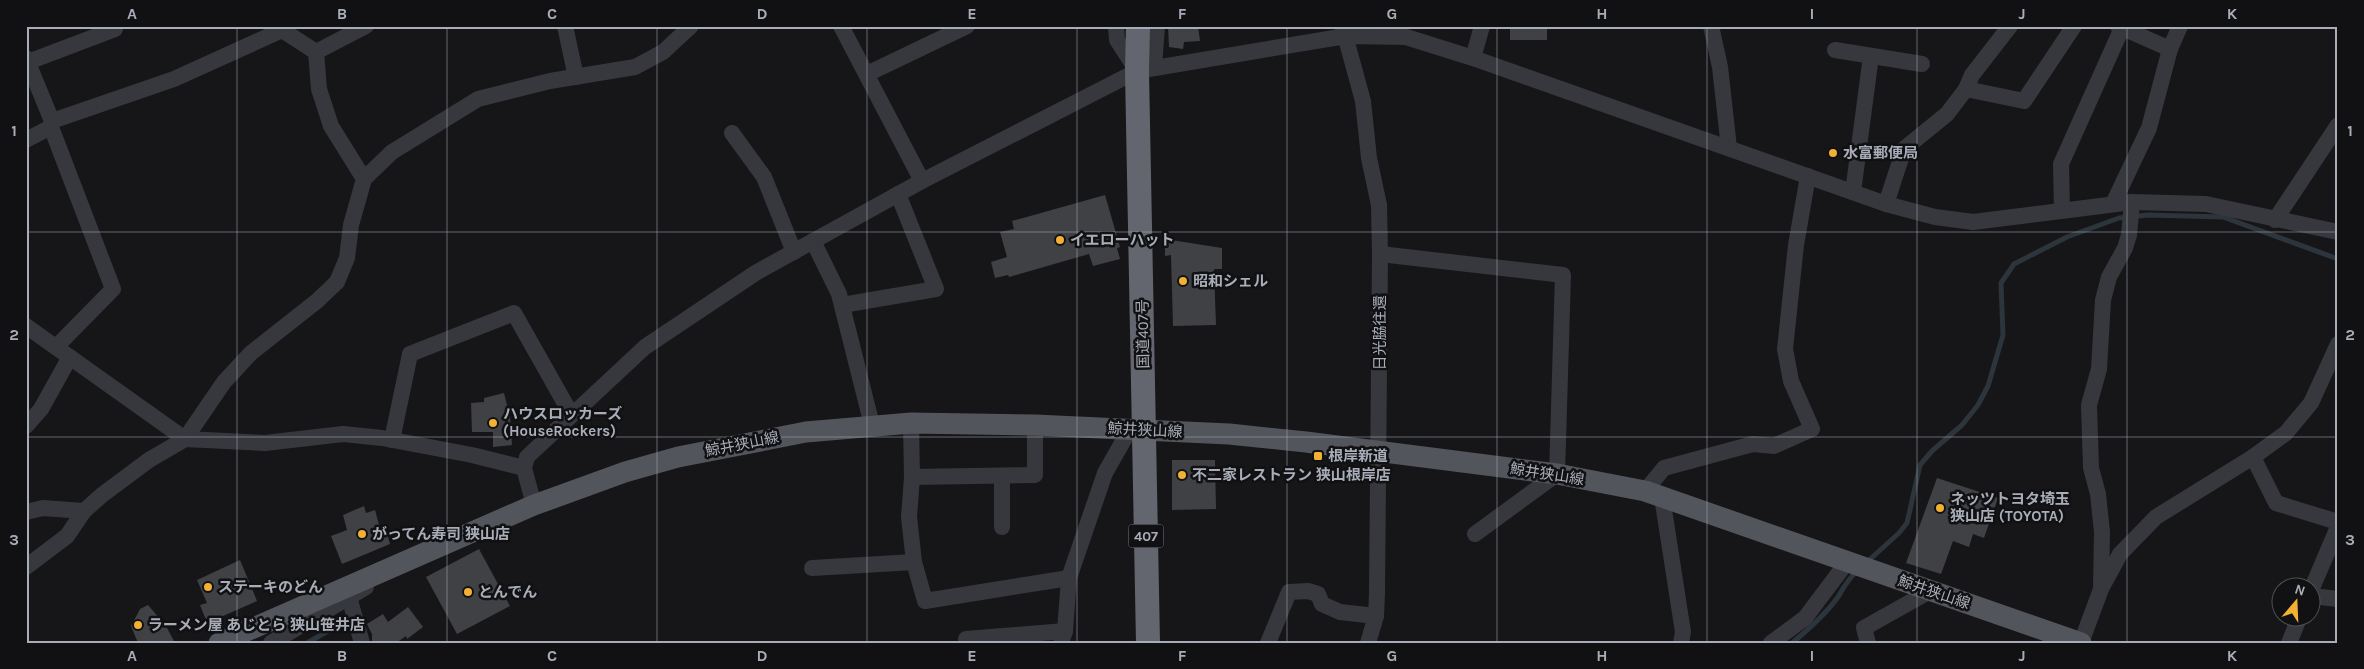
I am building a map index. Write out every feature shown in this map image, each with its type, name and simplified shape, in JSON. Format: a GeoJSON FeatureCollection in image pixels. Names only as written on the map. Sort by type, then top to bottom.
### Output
{"type":"FeatureCollection","features":[{"type":"Feature","properties":{"kind":"highway","name":"国道407号"},"geometry":{"type":"LineString","coordinates":[[1138,26],[1146,69],[1137,429],[1148,643]]}},
{"type":"Feature","properties":{"kind":"main road","name":"鯨井狭山線"},"geometry":{"type":"LineString","coordinates":[[219,643],[346,593],[407,560],[534,505],[625,472],[678,457],[797,434],[872,425],[911,423],[1035,425],[1229,434],[1558,474],[1653,494],[2081,643]]}},
{"type":"Feature","properties":{"kind":"street"},"geometry":{"type":"LineString","coordinates":[[316,52],[366,26]]}},
{"type":"Feature","properties":{"kind":"street"},"geometry":{"type":"LineString","coordinates":[[565,26],[576,78]]}},
{"type":"Feature","properties":{"kind":"street"},"geometry":{"type":"LineString","coordinates":[[26,567],[67,536],[84,511],[149,460],[185,439],[224,382],[251,353],[317,301],[337,282],[347,258],[351,225],[364,178],[392,152],[478,100],[550,81],[635,67],[662,52],[691,26]]}},
{"type":"Feature","properties":{"kind":"street"},"geometry":{"type":"LineString","coordinates":[[841,26],[922,181]]}},
{"type":"Feature","properties":{"kind":"street"},"geometry":{"type":"LineString","coordinates":[[867,74],[967,26]]}},
{"type":"Feature","properties":{"kind":"street"},"geometry":{"type":"LineString","coordinates":[[1116,26],[1117,40],[1146,69]]}},
{"type":"Feature","properties":{"kind":"street"},"geometry":{"type":"LineString","coordinates":[[1146,69],[1157,26]]}},
{"type":"Feature","properties":{"kind":"street"},"geometry":{"type":"LineString","coordinates":[[1473,58],[1482,26]]}},
{"type":"Feature","properties":{"kind":"street"},"geometry":{"type":"LineString","coordinates":[[1711,26],[1720,67],[1729,148]]}},
{"type":"Feature","properties":{"kind":"street"},"geometry":{"type":"LineString","coordinates":[[1886,204],[1904,149],[1947,114],[1966,89],[1972,75],[2010,26]]}},
{"type":"Feature","properties":{"kind":"street"},"geometry":{"type":"LineString","coordinates":[[1966,89],[2024,101],[2074,26]]}},
{"type":"Feature","properties":{"kind":"street"},"geometry":{"type":"LineString","coordinates":[[2113,204],[2149,128],[2170,48],[2180,26]]}},
{"type":"Feature","properties":{"kind":"street"},"geometry":{"type":"LineString","coordinates":[[2062,211],[2061,164],[2120,27],[2170,48]]}},
{"type":"Feature","properties":{"kind":"street"},"geometry":{"type":"LineString","coordinates":[[26,140],[52,124],[174,79],[278,28],[316,52]]}},
{"type":"Feature","properties":{"kind":"street"},"geometry":{"type":"LineString","coordinates":[[56,347],[113,289],[27,60],[114,29]]}},
{"type":"Feature","properties":{"kind":"street"},"geometry":{"type":"LineString","coordinates":[[534,505],[524,468],[527,457],[645,347],[757,272],[922,181],[1146,69],[1344,31],[1406,37],[1473,58],[1886,204],[1935,217],[1972,222],[2113,204],[2131,212],[2206,204],[2338,232]]}},
{"type":"Feature","properties":{"kind":"street","name":"日光脇往還"},"geometry":{"type":"LineString","coordinates":[[1344,31],[1363,101],[1369,158],[1379,205],[1379,452],[1376,616],[1368,643]]}},
{"type":"Feature","properties":{"kind":"street"},"geometry":{"type":"LineString","coordinates":[[1835,50],[1922,64]]}},
{"type":"Feature","properties":{"kind":"street"},"geometry":{"type":"LineString","coordinates":[[316,52],[319,88],[331,126],[364,178]]}},
{"type":"Feature","properties":{"kind":"street"},"geometry":{"type":"LineString","coordinates":[[1853,192],[1871,56]]}},
{"type":"Feature","properties":{"kind":"street"},"geometry":{"type":"LineString","coordinates":[[2275,220],[2338,125]]}},
{"type":"Feature","properties":{"kind":"street"},"geometry":{"type":"LineString","coordinates":[[732,132],[764,177],[794,252]]}},
{"type":"Feature","properties":{"kind":"street"},"geometry":{"type":"LineString","coordinates":[[1681,643],[1683,632],[1653,494],[1664,468],[1753,444],[1774,446],[1812,429],[1791,381],[1785,349],[1796,245],[1808,176]]}},
{"type":"Feature","properties":{"kind":"street"},"geometry":{"type":"LineString","coordinates":[[842,305],[936,289],[898,194]]}},
{"type":"Feature","properties":{"kind":"street"},"geometry":{"type":"LineString","coordinates":[[2101,589],[2102,532],[2098,494],[2091,468],[2089,405],[2099,368],[2104,300],[2109,277],[2127,242],[2131,212]]}},
{"type":"Feature","properties":{"kind":"street"},"geometry":{"type":"LineString","coordinates":[[813,241],[839,294],[872,425]]}},
{"type":"Feature","properties":{"kind":"street"},"geometry":{"type":"LineString","coordinates":[[1380,254],[1563,275],[1558,474],[1475,534]]}},
{"type":"Feature","properties":{"kind":"street"},"geometry":{"type":"LineString","coordinates":[[392,440],[410,354],[514,312],[571,414]]}},
{"type":"Feature","properties":{"kind":"street"},"geometry":{"type":"LineString","coordinates":[[26,326],[185,439],[265,443],[343,434],[392,440],[472,455],[524,468]]}},
{"type":"Feature","properties":{"kind":"street"},"geometry":{"type":"LineString","coordinates":[[2081,643],[2101,589],[2120,554],[2156,517],[2254,457],[2286,433],[2311,403],[2338,344]]}},
{"type":"Feature","properties":{"kind":"street"},"geometry":{"type":"LineString","coordinates":[[26,426],[41,409],[70,357]]}},
{"type":"Feature","properties":{"kind":"street"},"geometry":{"type":"LineString","coordinates":[[911,423],[912,477],[909,517],[914,562],[926,601],[1069,578]]}},
{"type":"Feature","properties":{"kind":"street"},"geometry":{"type":"LineString","coordinates":[[912,477],[1035,475],[1035,425]]}},
{"type":"Feature","properties":{"kind":"street"},"geometry":{"type":"LineString","coordinates":[[966,639],[1063,637],[1069,578],[1105,474],[1137,429]]}},
{"type":"Feature","properties":{"kind":"street"},"geometry":{"type":"LineString","coordinates":[[2254,457],[2276,503],[2338,522]]}},
{"type":"Feature","properties":{"kind":"street"},"geometry":{"type":"LineString","coordinates":[[1002,476],[1002,527]]}},
{"type":"Feature","properties":{"kind":"street"},"geometry":{"type":"LineString","coordinates":[[26,512],[43,508],[84,511]]}},
{"type":"Feature","properties":{"kind":"street"},"geometry":{"type":"LineString","coordinates":[[2317,576],[2338,527]]}},
{"type":"Feature","properties":{"kind":"street"},"geometry":{"type":"LineString","coordinates":[[812,568],[914,562]]}},
{"type":"Feature","properties":{"kind":"street"},"geometry":{"type":"LineString","coordinates":[[1773,642],[1805,618],[1855,564]]}},
{"type":"Feature","properties":{"kind":"street"},"geometry":{"type":"LineString","coordinates":[[1868,643],[1864,628],[1930,591]]}},
{"type":"Feature","properties":{"kind":"street"},"geometry":{"type":"LineString","coordinates":[[1268,643],[1289,592],[1318,594],[1322,604],[1340,612],[1376,616]]}},
{"type":"Feature","properties":{"kind":"street"},"geometry":{"type":"LineString","coordinates":[[272,643],[346,593],[362,643]]}},
{"type":"Feature","properties":{"kind":"street"},"geometry":{"type":"LineString","coordinates":[[2322,597],[2338,599]]}},
{"type":"Feature","properties":{"kind":"street"},"geometry":{"type":"LineString","coordinates":[[2289,643],[2296,626]]}},
{"type":"Feature","properties":{"kind":"building"},"geometry":{"type":"Polygon","coordinates":[[[1168,26],[1198,26],[1200,41],[1184,42],[1183,49],[1169,47],[1168,26]]]}},
{"type":"Feature","properties":{"kind":"building"},"geometry":{"type":"Polygon","coordinates":[[[1510,26],[1547,26],[1547,40],[1510,40],[1510,26]]]}},
{"type":"Feature","properties":{"kind":"building","name":"イエローハット"},"geometry":{"type":"Polygon","coordinates":[[[1105,195],[1120,247],[1117,248],[1120,259],[1093,266],[1089,254],[1009,277],[1008,275],[995,278],[991,262],[1007,257],[1000,232],[1014,229],[1012,221],[1105,195]]]}},
{"type":"Feature","properties":{"kind":"building"},"geometry":{"type":"Polygon","coordinates":[[[1165,239],[1222,248],[1222,269],[1214,269],[1216,325],[1173,326],[1171,255],[1165,256],[1165,239]]]}},
{"type":"Feature","properties":{"kind":"building"},"geometry":{"type":"Polygon","coordinates":[[[504,393],[510,417],[512,445],[493,447],[493,432],[472,432],[471,403],[484,402],[484,398],[504,393]]]}},
{"type":"Feature","properties":{"kind":"building"},"geometry":{"type":"Polygon","coordinates":[[[1172,460],[1215,460],[1216,509],[1172,510],[1172,460]]]}},
{"type":"Feature","properties":{"kind":"building"},"geometry":{"type":"Polygon","coordinates":[[[1937,478],[1998,498],[1984,538],[1973,534],[1969,547],[1953,541],[1941,574],[1906,563],[1937,478]]]}},
{"type":"Feature","properties":{"kind":"building","name":"がってん寿司 狭山店"},"geometry":{"type":"Polygon","coordinates":[[[364,506],[366,513],[375,510],[381,532],[386,530],[390,544],[342,564],[331,536],[347,530],[343,515],[364,506]]]}},
{"type":"Feature","properties":{"kind":"building","name":"とんでん"},"geometry":{"type":"Polygon","coordinates":[[[479,549],[510,606],[457,634],[426,577],[479,549]]]}},
{"type":"Feature","properties":{"kind":"building"},"geometry":{"type":"Polygon","coordinates":[[[240,560],[257,601],[214,620],[212,618],[206,620],[200,605],[207,603],[197,580],[240,560]]]}},
{"type":"Feature","properties":{"kind":"building"},"geometry":{"type":"Polygon","coordinates":[[[148,605],[166,626],[175,643],[138,643],[131,626],[140,609],[148,605]]]}},
{"type":"Feature","properties":{"kind":"building"},"geometry":{"type":"Polygon","coordinates":[[[408,607],[423,627],[407,639],[406,636],[396,643],[372,643],[372,634],[367,624],[383,614],[388,622],[408,607]]]}},
{"type":"Feature","properties":{"kind":"waterway"},"geometry":{"type":"LineString","coordinates":[[1867,562],[1899,533],[1907,523],[1920,465],[1932,451],[1962,425],[1978,405],[1988,386],[2003,335],[2001,283],[2014,264],[2067,237],[2119,218],[2148,215],[2223,217],[2338,259]]}},
{"type":"Feature","properties":{"kind":"waterway"},"geometry":{"type":"LineString","coordinates":[[1792,643],[1828,610],[1857,571]]}},
{"type":"Feature","properties":{"kind":"waterway"},"geometry":{"type":"LineString","coordinates":[[307,643],[347,620]]}},
{"type":"Feature","properties":{"kind":"place","name":"水富郵便局"},"geometry":{"type":"Point","coordinates":[1833,153]}},
{"type":"Feature","properties":{"kind":"place","name":"イエローハット"},"geometry":{"type":"Point","coordinates":[1060,240]}},
{"type":"Feature","properties":{"kind":"place","name":"昭和シェル"},"geometry":{"type":"Point","coordinates":[1183,281]}},
{"type":"Feature","properties":{"kind":"place","name":"ハウスロッカーズ (HouseRockers)"},"geometry":{"type":"Point","coordinates":[493,423]}},
{"type":"Feature","properties":{"kind":"place","name":"根岸新道"},"geometry":{"type":"Point","coordinates":[1318,456]}},
{"type":"Feature","properties":{"kind":"place","name":"不二家レストラン 狭山根岸店"},"geometry":{"type":"Point","coordinates":[1182,475]}},
{"type":"Feature","properties":{"kind":"place","name":"ネッツトヨタ埼玉 狭山店 (TOYOTA)"},"geometry":{"type":"Point","coordinates":[1940,508]}},
{"type":"Feature","properties":{"kind":"place","name":"がってん寿司 狭山店"},"geometry":{"type":"Point","coordinates":[362,534]}},
{"type":"Feature","properties":{"kind":"place","name":"ステーキのどん"},"geometry":{"type":"Point","coordinates":[208,587]}},
{"type":"Feature","properties":{"kind":"place","name":"とんでん"},"geometry":{"type":"Point","coordinates":[468,592]}},
{"type":"Feature","properties":{"kind":"place","name":"ラーメン屋 あじとら 狭山笹井店"},"geometry":{"type":"Point","coordinates":[138,625]}}]}
